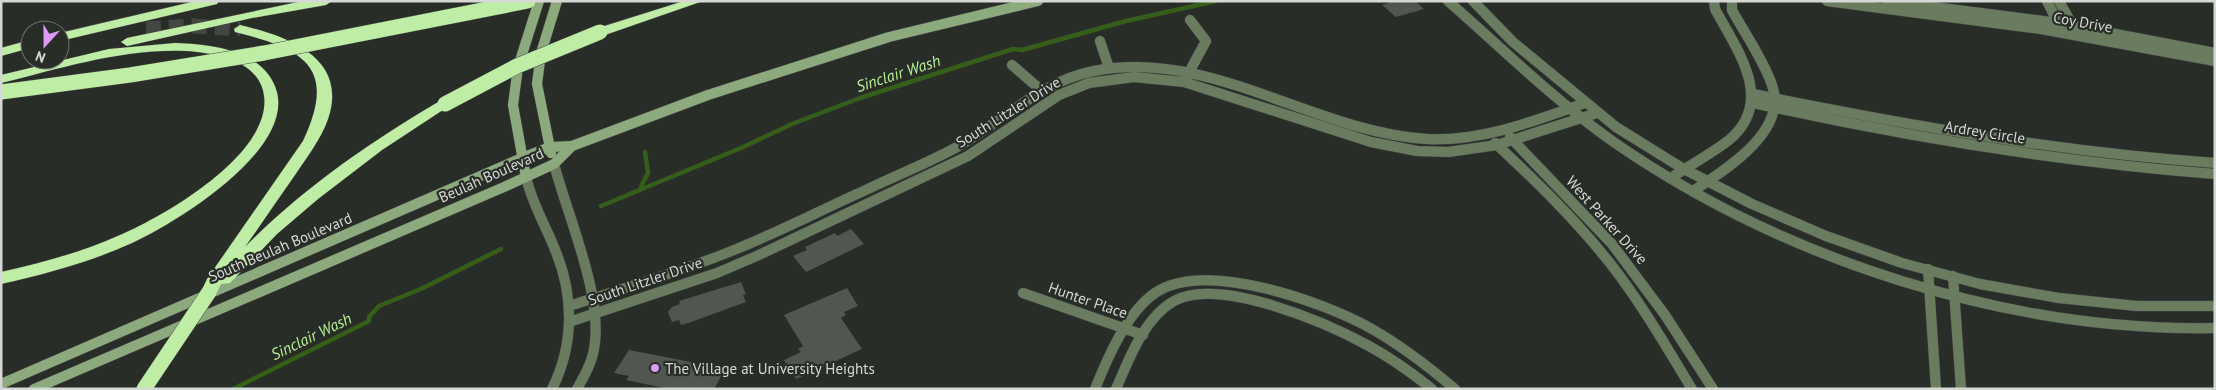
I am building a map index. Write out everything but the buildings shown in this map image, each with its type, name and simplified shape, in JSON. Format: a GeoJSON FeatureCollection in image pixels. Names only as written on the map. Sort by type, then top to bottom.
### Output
{"type":"FeatureCollection","features":[{"type":"Feature","properties":{"kind":"highway"},"geometry":{"type":"LineString","coordinates":[[70,35],[213,1]]}},
{"type":"Feature","properties":{"kind":"highway"},"geometry":{"type":"LineString","coordinates":[[70,57],[160,34],[252,14],[326,1]]}},
{"type":"Feature","properties":{"kind":"highway"},"geometry":{"type":"LineString","coordinates":[[1,92],[130,75],[264,52],[528,1]]}},
{"type":"Feature","properties":{"kind":"highway"},"geometry":{"type":"LineString","coordinates":[[144,389],[210,292],[271,231],[320,189],[380,144],[445,104],[517,66],[600,32],[697,1]]}},
{"type":"Feature","properties":{"kind":"highway"},"geometry":{"type":"LineString","coordinates":[[70,42],[146,29]]}},
{"type":"Feature","properties":{"kind":"highway"},"geometry":{"type":"LineString","coordinates":[[210,292],[215,279],[317,131],[326,101],[326,85],[321,72],[304,53],[274,37],[240,29]]}},
{"type":"Feature","properties":{"kind":"highway"},"geometry":{"type":"LineString","coordinates":[[1,52],[20,47]]}},
{"type":"Feature","properties":{"kind":"highway"},"geometry":{"type":"LineString","coordinates":[[1,78],[118,51],[159,47],[190,47],[222,53],[243,61],[267,82],[272,103],[264,130],[252,149],[227,174],[183,208],[152,226],[82,257],[47,268],[1,278]]}},
{"type":"Feature","properties":{"kind":"highway"},"geometry":{"type":"LineString","coordinates":[[1,59],[20,54]]}},
{"type":"Feature","properties":{"kind":"highway"},"geometry":{"type":"LineString","coordinates":[[1,78],[27,70]]}},
{"type":"Feature","properties":{"kind":"main road"},"geometry":{"type":"LineString","coordinates":[[526,176],[513,105],[518,67],[539,1]]}},
{"type":"Feature","properties":{"kind":"main road"},"geometry":{"type":"LineString","coordinates":[[554,164],[540,109],[537,83],[543,46],[557,1]]}},
{"type":"Feature","properties":{"kind":"main road","name":"Beulah Boulevard"},"geometry":{"type":"LineString","coordinates":[[34,389],[554,164],[572,146],[708,95],[889,37],[1038,1]]}},
{"type":"Feature","properties":{"kind":"main road","name":"South Beulah Boulevard"},"geometry":{"type":"LineString","coordinates":[[1,384],[522,158],[550,147],[572,146]]}},
{"type":"Feature","properties":{"kind":"street"},"geometry":{"type":"LineString","coordinates":[[1448,1],[1570,108],[1615,142],[1693,191],[1797,242],[1861,265],[1955,294],[2028,311],[2070,318],[2169,328],[2215,328]]}},
{"type":"Feature","properties":{"kind":"street"},"geometry":{"type":"LineString","coordinates":[[1473,1],[1502,32],[1617,128],[1736,196],[1832,237],[1928,269],[2024,291],[2094,302],[2138,306],[2215,306]]}},
{"type":"Feature","properties":{"kind":"street"},"geometry":{"type":"LineString","coordinates":[[1671,178],[1734,135],[1744,123],[1753,99],[1750,79],[1715,9],[1714,1]]}},
{"type":"Feature","properties":{"kind":"street"},"geometry":{"type":"LineString","coordinates":[[1693,191],[1767,128],[1774,103],[1772,85],[1732,10],[1732,1]]}},
{"type":"Feature","properties":{"kind":"street","name":"Coy Drive"},"geometry":{"type":"LineString","coordinates":[[1826,1],[2077,35],[2215,61]]}},
{"type":"Feature","properties":{"kind":"street","name":"Coy Drive"},"geometry":{"type":"LineString","coordinates":[[1887,1],[2058,23],[2215,53]]}},
{"type":"Feature","properties":{"kind":"street"},"geometry":{"type":"LineString","coordinates":[[2046,1],[2062,33]]}},
{"type":"Feature","properties":{"kind":"street"},"geometry":{"type":"LineString","coordinates":[[2059,1],[2077,35]]}},
{"type":"Feature","properties":{"kind":"street"},"geometry":{"type":"LineString","coordinates":[[1184,82],[1206,41],[1190,20]]}},
{"type":"Feature","properties":{"kind":"street"},"geometry":{"type":"LineString","coordinates":[[1100,41],[1109,68]]}},
{"type":"Feature","properties":{"kind":"street"},"geometry":{"type":"LineString","coordinates":[[1012,65],[1042,91]]}},
{"type":"Feature","properties":{"kind":"street","name":"South Litzler Drive"},"geometry":{"type":"LineString","coordinates":[[569,306],[733,251],[957,147],[1042,91],[1076,76],[1109,68],[1153,67],[1189,72],[1388,134],[1448,140],[1502,130],[1585,103]]}},
{"type":"Feature","properties":{"kind":"street","name":"South Litzler Drive"},"geometry":{"type":"LineString","coordinates":[[569,322],[595,315],[717,273],[777,246],[968,156],[1059,96],[1089,83],[1134,77],[1184,82],[1391,147],[1417,151],[1448,152],[1498,145],[1598,113]]}},
{"type":"Feature","properties":{"kind":"street","name":"Ardrey Circle"},"geometry":{"type":"LineString","coordinates":[[1753,99],[2014,143],[2215,164]]}},
{"type":"Feature","properties":{"kind":"street","name":"Ardrey Circle"},"geometry":{"type":"LineString","coordinates":[[1774,103],[1905,135],[2076,161],[2215,174]]}},
{"type":"Feature","properties":{"kind":"street","name":"West Parker Drive"},"geometry":{"type":"LineString","coordinates":[[1502,130],[1612,244],[1665,315],[1713,389]]}},
{"type":"Feature","properties":{"kind":"street","name":"West Parker Drive"},"geometry":{"type":"LineString","coordinates":[[1485,133],[1602,253],[1640,306],[1692,389]]}},
{"type":"Feature","properties":{"kind":"street"},"geometry":{"type":"LineString","coordinates":[[554,164],[594,298],[596,340],[585,378],[577,389]]}},
{"type":"Feature","properties":{"kind":"street"},"geometry":{"type":"LineString","coordinates":[[526,176],[529,194],[556,252],[569,306],[569,346],[558,378],[552,389]]}},
{"type":"Feature","properties":{"kind":"street"},"geometry":{"type":"LineString","coordinates":[[1928,269],[1936,389]]}},
{"type":"Feature","properties":{"kind":"street"},"geometry":{"type":"LineString","coordinates":[[1953,276],[1961,389]]}},
{"type":"Feature","properties":{"kind":"street"},"geometry":{"type":"LineString","coordinates":[[1095,389],[1126,329],[1143,305],[1156,293],[1170,285],[1213,279],[1279,293],[1358,322],[1426,364],[1455,389]]}},
{"type":"Feature","properties":{"kind":"street"},"geometry":{"type":"LineString","coordinates":[[1116,389],[1144,335],[1161,312],[1175,300],[1193,293],[1210,292],[1286,310],[1322,323],[1394,360],[1432,389]]}},
{"type":"Feature","properties":{"kind":"street","name":"Hunter Place"},"geometry":{"type":"LineString","coordinates":[[1023,294],[1144,335]]}},
{"type":"Feature","properties":{"kind":"waterway","name":"Sinclair Wash"},"geometry":{"type":"LineString","coordinates":[[601,206],[741,148],[792,124],[860,98],[1013,49],[1022,50],[1126,21],[1216,1]]}},
{"type":"Feature","properties":{"kind":"waterway"},"geometry":{"type":"LineString","coordinates":[[640,189],[648,173],[645,152]]}},
{"type":"Feature","properties":{"kind":"waterway","name":"Sinclair Wash"},"geometry":{"type":"LineString","coordinates":[[233,389],[369,321],[369,317],[379,306],[423,288],[501,249]]}},
{"type":"Feature","properties":{"kind":"tunnel"},"geometry":{"type":"LineString","coordinates":[[146,29],[193,26],[240,29]]}},
{"type":"Feature","properties":{"kind":"place","name":"The Village at University Heights"},"geometry":{"type":"Point","coordinates":[655,368]}}]}
